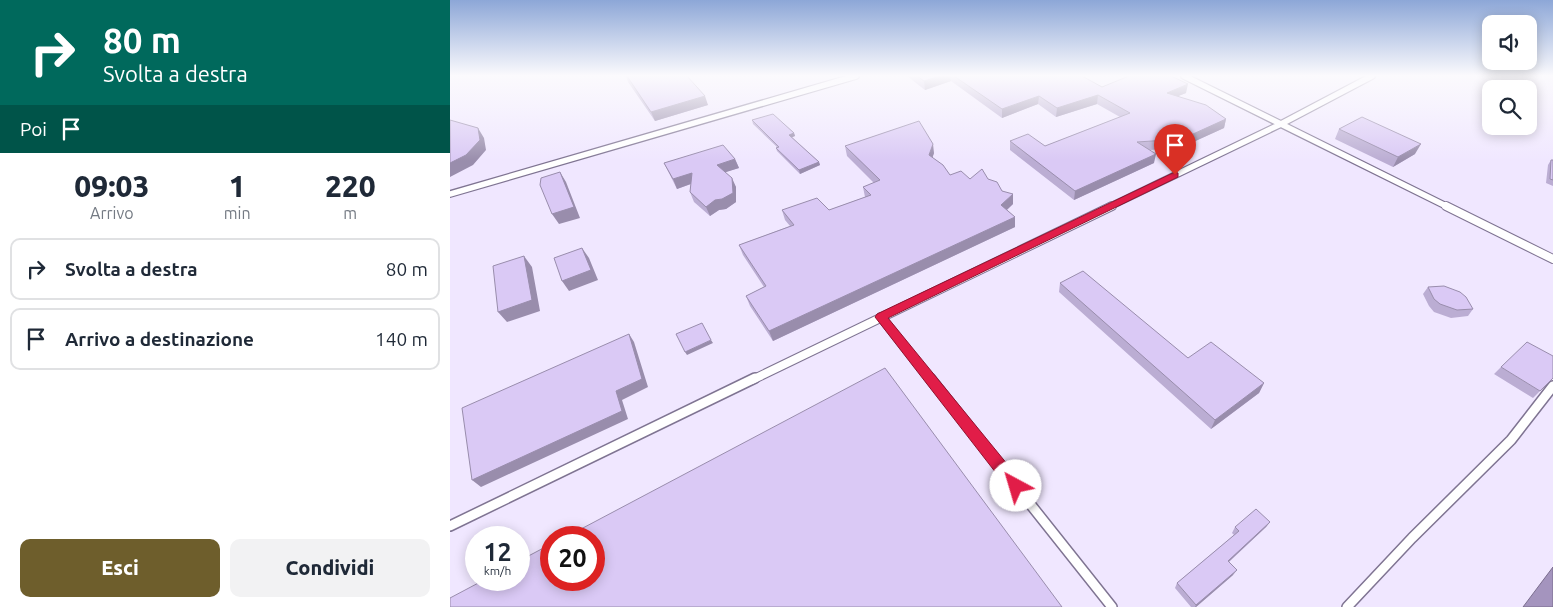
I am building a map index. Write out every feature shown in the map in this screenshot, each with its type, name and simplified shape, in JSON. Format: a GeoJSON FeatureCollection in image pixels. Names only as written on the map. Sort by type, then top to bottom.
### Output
{"type":"FeatureCollection","features":[{"type":"Feature","properties":{"kind":"lane"},"geometry":{"type":"LineString","coordinates":[[450,194],[759,104]]}},
{"type":"Feature","properties":{"kind":"lane"},"geometry":{"type":"LineString","coordinates":[[1241,104],[1553,259]]}},
{"type":"Feature","properties":{"kind":"lane"},"geometry":{"type":"LineString","coordinates":[[450,526],[1318,104]]}},
{"type":"Feature","properties":{"kind":"lane"},"geometry":{"type":"LineString","coordinates":[[881,317],[1112,607]]}},
{"type":"Feature","properties":{"kind":"lane"},"geometry":{"type":"LineString","coordinates":[[1348,607],[1412,538],[1511,440],[1553,386]]}},
{"type":"Feature","properties":{"kind":"shaded area"},"geometry":{"type":"Polygon","coordinates":[[[450,104],[1482,104],[1482,135],[1537,135],[1537,104],[1553,104],[1553,567],[1523,607],[450,607],[450,104]]]}},
{"type":"Feature","properties":{"kind":"shaded area"},"geometry":{"type":"Polygon","coordinates":[[[1553,567],[1553,607],[1523,607],[1553,567]]]}},
{"type":"Feature","properties":{"kind":"building"},"geometry":{"type":"Polygon","coordinates":[[[646,104],[677,104],[651,112],[646,104]]]}},
{"type":"Feature","properties":{"kind":"building"},"geometry":{"type":"Polygon","coordinates":[[[995,104],[1015,104],[1002,109],[995,104]]]}},
{"type":"Feature","properties":{"kind":"building"},"geometry":{"type":"Polygon","coordinates":[[[1051,104],[1069,104],[1057,108],[1051,104]]]}},
{"type":"Feature","properties":{"kind":"building"},"geometry":{"type":"Polygon","coordinates":[[[1115,104],[1204,104],[1226,119],[1182,139],[1137,142],[1156,154],[1075,191],[1010,141],[1028,134],[1045,146],[1130,113],[1115,104]]]}},
{"type":"Feature","properties":{"kind":"building"},"geometry":{"type":"Polygon","coordinates":[[[773,114],[794,133],[789,135],[819,162],[799,170],[776,148],[779,147],[752,120],[773,114]]]}},
{"type":"Feature","properties":{"kind":"building"},"geometry":{"type":"Polygon","coordinates":[[[1362,117],[1421,144],[1398,157],[1339,129],[1362,117]]]}},
{"type":"Feature","properties":{"kind":"building"},"geometry":{"type":"Polygon","coordinates":[[[450,120],[478,128],[480,140],[466,155],[450,163],[450,120]]]}},
{"type":"Feature","properties":{"kind":"building"},"geometry":{"type":"Polygon","coordinates":[[[919,121],[933,144],[929,155],[943,165],[950,175],[961,171],[970,179],[982,169],[988,179],[997,182],[1002,191],[1013,194],[1001,205],[1015,217],[769,331],[746,296],[766,286],[739,245],[794,225],[782,210],[817,198],[829,210],[871,195],[863,187],[880,180],[845,146],[919,121]]]}},
{"type":"Feature","properties":{"kind":"building"},"geometry":{"type":"Polygon","coordinates":[[[723,145],[735,159],[717,165],[732,178],[733,193],[722,199],[715,200],[706,207],[690,192],[692,173],[673,179],[664,163],[723,145]]]}},
{"type":"Feature","properties":{"kind":"building"},"geometry":{"type":"Polygon","coordinates":[[[1551,160],[1553,160],[1553,180],[1550,179],[1551,160]]]}},
{"type":"Feature","properties":{"kind":"building"},"geometry":{"type":"Polygon","coordinates":[[[560,172],[574,207],[552,214],[540,185],[541,178],[560,172]]]}},
{"type":"Feature","properties":{"kind":"building"},"geometry":{"type":"Polygon","coordinates":[[[582,248],[591,270],[562,281],[554,258],[582,248]]]}},
{"type":"Feature","properties":{"kind":"building"},"geometry":{"type":"Polygon","coordinates":[[[524,256],[532,300],[498,312],[493,266],[524,256]]]}},
{"type":"Feature","properties":{"kind":"building"},"geometry":{"type":"Polygon","coordinates":[[[1083,271],[1188,358],[1211,342],[1264,383],[1215,420],[1060,283],[1083,271]]]}},
{"type":"Feature","properties":{"kind":"building"},"geometry":{"type":"Polygon","coordinates":[[[1444,286],[1460,292],[1466,297],[1473,309],[1457,310],[1440,304],[1434,299],[1428,287],[1444,286]]]}},
{"type":"Feature","properties":{"kind":"building"},"geometry":{"type":"Polygon","coordinates":[[[702,323],[711,340],[685,352],[676,334],[702,323]]]}},
{"type":"Feature","properties":{"kind":"building"},"geometry":{"type":"Polygon","coordinates":[[[629,334],[642,379],[616,391],[622,411],[472,480],[462,408],[629,334]]]}},
{"type":"Feature","properties":{"kind":"building"},"geometry":{"type":"Polygon","coordinates":[[[1527,342],[1553,356],[1553,378],[1540,391],[1501,367],[1527,342]]]}},
{"type":"Feature","properties":{"kind":"building"},"geometry":{"type":"Polygon","coordinates":[[[885,368],[1062,607],[450,607],[450,598],[465,590],[530,591],[530,555],[540,550],[540,591],[605,591],[605,526],[587,526],[885,368]]]}},
{"type":"Feature","properties":{"kind":"building"},"geometry":{"type":"Polygon","coordinates":[[[1256,509],[1270,522],[1228,561],[1237,570],[1196,605],[1177,583],[1239,531],[1235,527],[1256,509]]]}},
{"type":"Feature","properties":{"kind":"route"},"geometry":{"type":"LineString","coordinates":[[1016,486],[881,317],[1175,175]]}}]}
